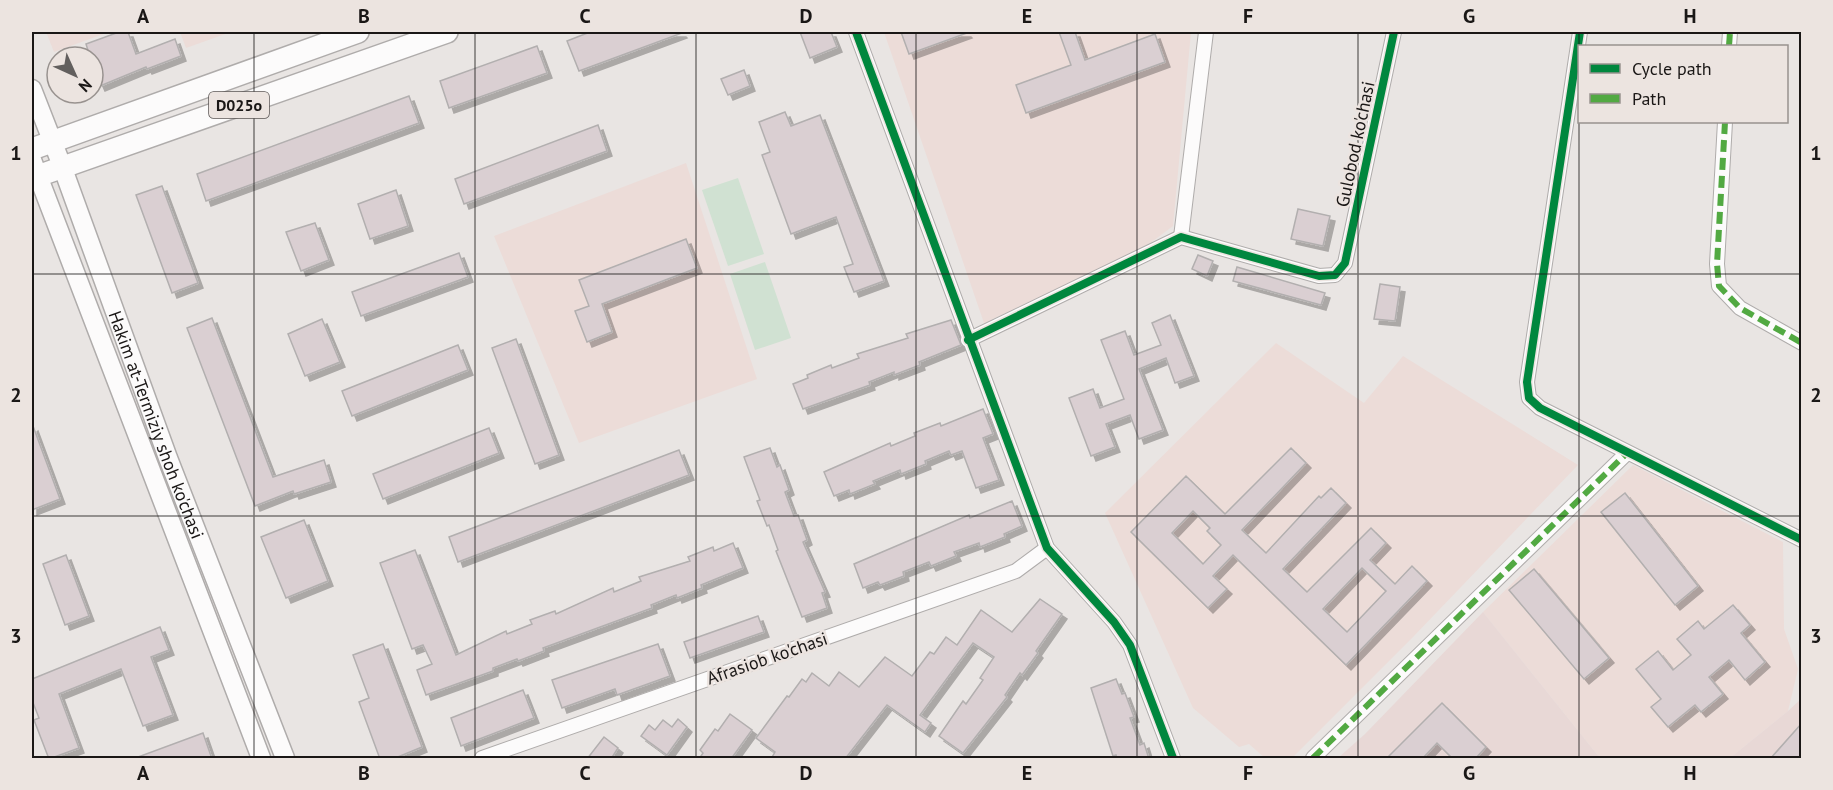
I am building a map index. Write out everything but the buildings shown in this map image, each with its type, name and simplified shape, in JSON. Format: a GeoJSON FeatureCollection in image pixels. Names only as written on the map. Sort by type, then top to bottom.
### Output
{"type":"FeatureCollection","features":[{"type":"Feature","properties":{"kind":"main road"},"geometry":{"type":"LineString","coordinates":[[32,149],[358,32]]}},
{"type":"Feature","properties":{"kind":"main road","name":"D025o"},"geometry":{"type":"LineString","coordinates":[[34,172],[63,166],[442,32]]}},
{"type":"Feature","properties":{"kind":"main road","name":"Hakim at-Termiziy shoh ko'chasi"},"geometry":{"type":"LineString","coordinates":[[32,89],[63,166],[168,458],[285,759]]}},
{"type":"Feature","properties":{"kind":"main road","name":"Hakim at-Termiziy shoh ko'chasi"},"geometry":{"type":"LineString","coordinates":[[34,172],[261,759]]}},
{"type":"Feature","properties":{"kind":"street"},"geometry":{"type":"LineString","coordinates":[[856,32],[968,340],[1047,548],[1114,622],[1130,645],[1173,759]]}},
{"type":"Feature","properties":{"kind":"street"},"geometry":{"type":"LineString","coordinates":[[968,340],[1181,237],[1206,32]]}},
{"type":"Feature","properties":{"kind":"street","name":"Gulobod ko'chasi"},"geometry":{"type":"LineString","coordinates":[[1181,237],[1319,276],[1335,275],[1345,263],[1394,32]]}},
{"type":"Feature","properties":{"kind":"street"},"geometry":{"type":"LineString","coordinates":[[1578,45],[1527,382],[1529,398],[1540,408],[1802,540]]}},
{"type":"Feature","properties":{"kind":"street"},"geometry":{"type":"LineString","coordinates":[[1725,123],[1717,264],[1719,286],[1740,308],[1802,343]]}},
{"type":"Feature","properties":{"kind":"street"},"geometry":{"type":"LineString","coordinates":[[1313,759],[1627,453]]}},
{"type":"Feature","properties":{"kind":"street","name":"Afrasiob ko'chasi"},"geometry":{"type":"LineString","coordinates":[[482,759],[1016,571],[1047,548]]}},
{"type":"Feature","properties":{"kind":"shaded area"},"geometry":{"type":"Polygon","coordinates":[[[46,32],[109,32],[73,45],[51,45],[46,32]]]}},
{"type":"Feature","properties":{"kind":"shaded area"},"geometry":{"type":"Polygon","coordinates":[[[180,32],[231,32],[186,48],[180,32]]]}},
{"type":"Feature","properties":{"kind":"shaded area"},"geometry":{"type":"Polygon","coordinates":[[[884,32],[1191,32],[1173,226],[1141,250],[984,323],[884,32]]]}},
{"type":"Feature","properties":{"kind":"shaded area"},"geometry":{"type":"Polygon","coordinates":[[[686,163],[757,379],[579,443],[494,236],[686,163]]]}},
{"type":"Feature","properties":{"kind":"shaded area"},"geometry":{"type":"Polygon","coordinates":[[[1276,343],[1364,403],[1403,356],[1578,465],[1413,637],[1292,758],[1265,758],[1249,744],[1239,747],[1193,708],[1105,513],[1276,343]]]}},
{"type":"Feature","properties":{"kind":"shaded area"},"geometry":{"type":"Polygon","coordinates":[[[1633,465],[1783,542],[1784,629],[1798,669],[1788,711],[1730,758],[1600,758],[1483,612],[1633,465]]]}},
{"type":"Feature","properties":{"kind":"shaded area"},"geometry":{"type":"Polygon","coordinates":[[[1483,612],[1600,758],[1338,758],[1365,734],[1483,612]]]}},
{"type":"Feature","properties":{"kind":"shaded area"},"geometry":{"type":"Polygon","coordinates":[[[1801,699],[1801,758],[1730,758],[1788,711],[1801,699]]]}},
{"type":"Feature","properties":{"kind":"green space"},"geometry":{"type":"Polygon","coordinates":[[[738,178],[764,254],[728,266],[702,190],[738,178]]]}},
{"type":"Feature","properties":{"kind":"green space"},"geometry":{"type":"Polygon","coordinates":[[[765,262],[791,338],[755,350],[730,274],[765,262]]]}},
{"type":"Feature","properties":{"kind":"marked path"},"geometry":{"type":"LineString","coordinates":[[1729,45],[1730,32]]}},
{"type":"Feature","properties":{"kind":"marked path"},"geometry":{"type":"LineString","coordinates":[[1725,123],[1717,264],[1719,286],[1740,308],[1802,343]]}},
{"type":"Feature","properties":{"kind":"marked path"},"geometry":{"type":"LineString","coordinates":[[1313,758],[1627,453]]}},
{"type":"Feature","properties":{"kind":"cycle path"},"geometry":{"type":"LineString","coordinates":[[856,32],[1047,548],[1114,622],[1130,645],[1173,758]]}},
{"type":"Feature","properties":{"kind":"cycle path"},"geometry":{"type":"LineString","coordinates":[[968,340],[1181,237],[1319,276],[1335,275],[1345,263],[1394,32]]}},
{"type":"Feature","properties":{"kind":"cycle path"},"geometry":{"type":"LineString","coordinates":[[1578,45],[1580,32]]}},
{"type":"Feature","properties":{"kind":"cycle path"},"geometry":{"type":"LineString","coordinates":[[1578,45],[1527,382],[1529,398],[1540,408],[1802,540]]}}]}
